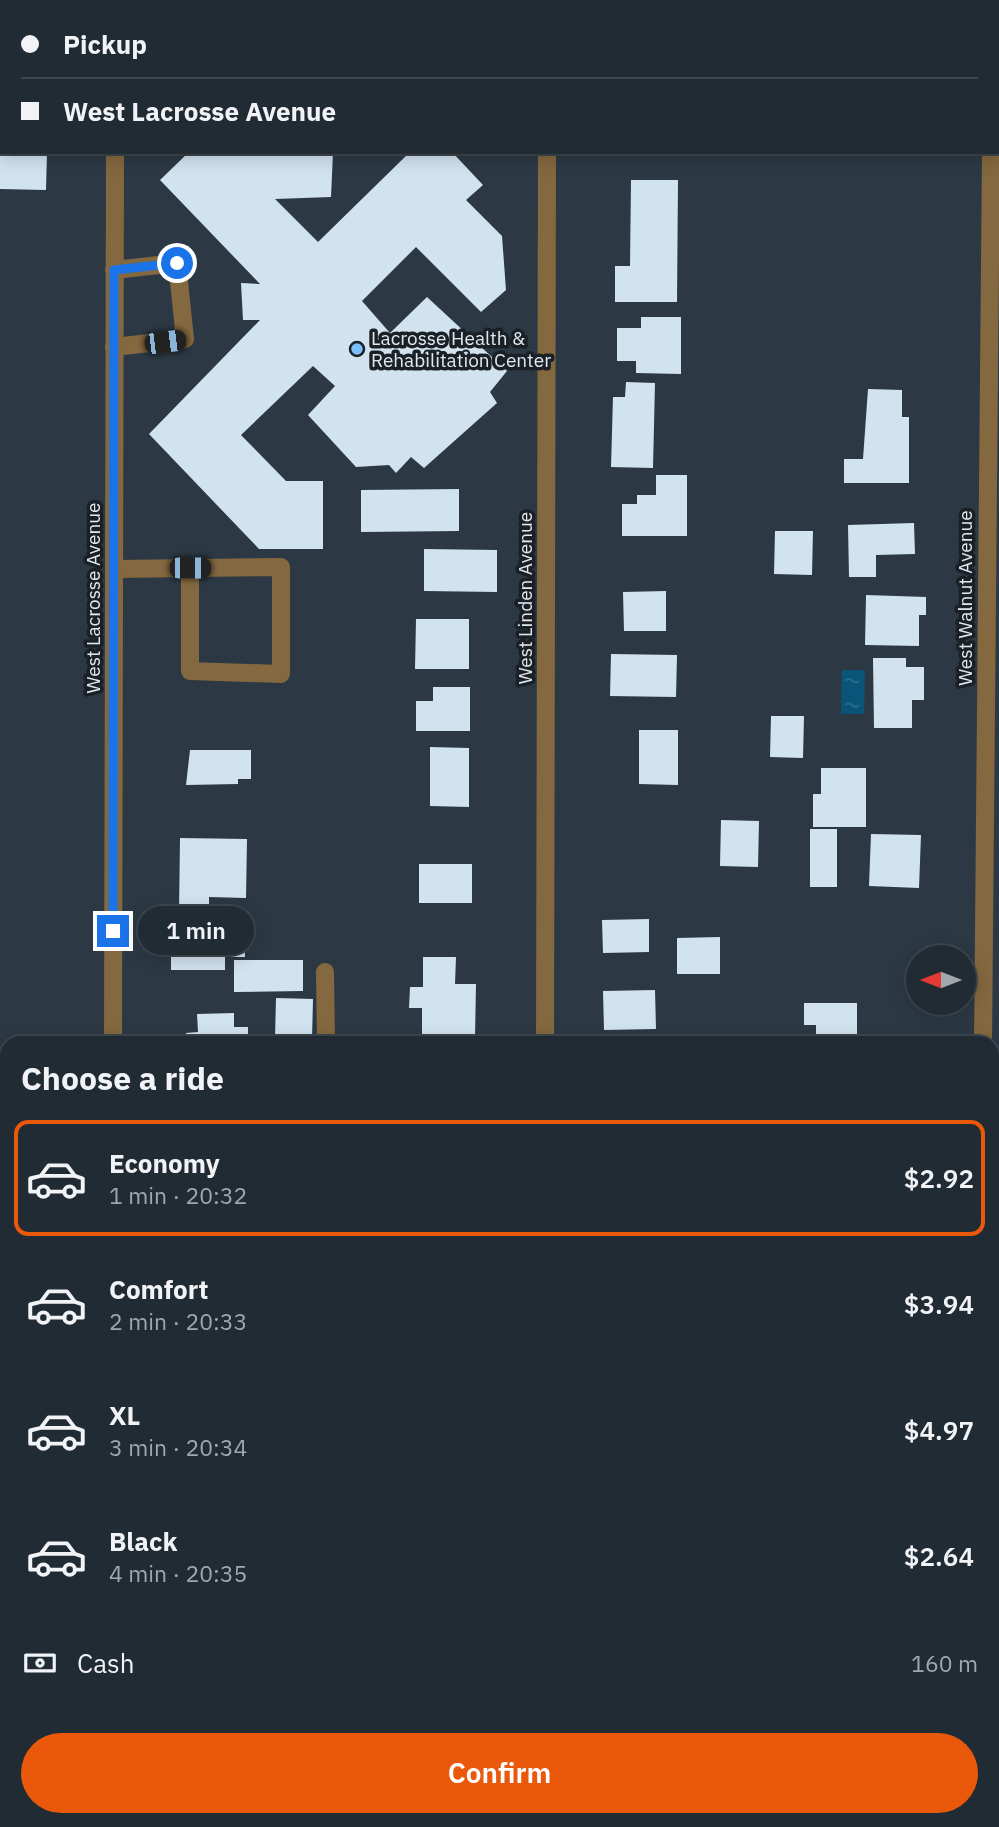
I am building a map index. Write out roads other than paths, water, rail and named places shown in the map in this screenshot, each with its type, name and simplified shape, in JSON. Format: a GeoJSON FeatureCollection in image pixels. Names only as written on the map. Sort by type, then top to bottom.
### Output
{"type":"FeatureCollection","features":[{"type":"Feature","properties":{"kind":"street","name":"West Lacrosse Avenue"},"geometry":{"type":"LineString","coordinates":[[113,1036],[115,154]]}},
{"type":"Feature","properties":{"kind":"street","name":"West Linden Avenue"},"geometry":{"type":"LineString","coordinates":[[545,1036],[547,154]]}},
{"type":"Feature","properties":{"kind":"street","name":"West Walnut Avenue"},"geometry":{"type":"LineString","coordinates":[[983,1036],[992,865],[994,288],[991,154]]}},
{"type":"Feature","properties":{"kind":"street"},"geometry":{"type":"LineString","coordinates":[[114,270],[177,263],[185,339],[114,347]]}},
{"type":"Feature","properties":{"kind":"street"},"geometry":{"type":"LineString","coordinates":[[114,569],[281,566],[281,674],[190,671],[190,568]]}},
{"type":"Feature","properties":{"kind":"street"},"geometry":{"type":"LineString","coordinates":[[325,972],[326,1036]]}},
{"type":"Feature","properties":{"kind":"water"},"geometry":{"type":"Polygon","coordinates":[[[842,670],[865,670],[864,714],[841,714],[842,670]]]}},
{"type":"Feature","properties":{"kind":"place","name":"Lacrosse Health & Rehabilitation Center"},"geometry":{"type":"Point","coordinates":[357,349]}}]}
